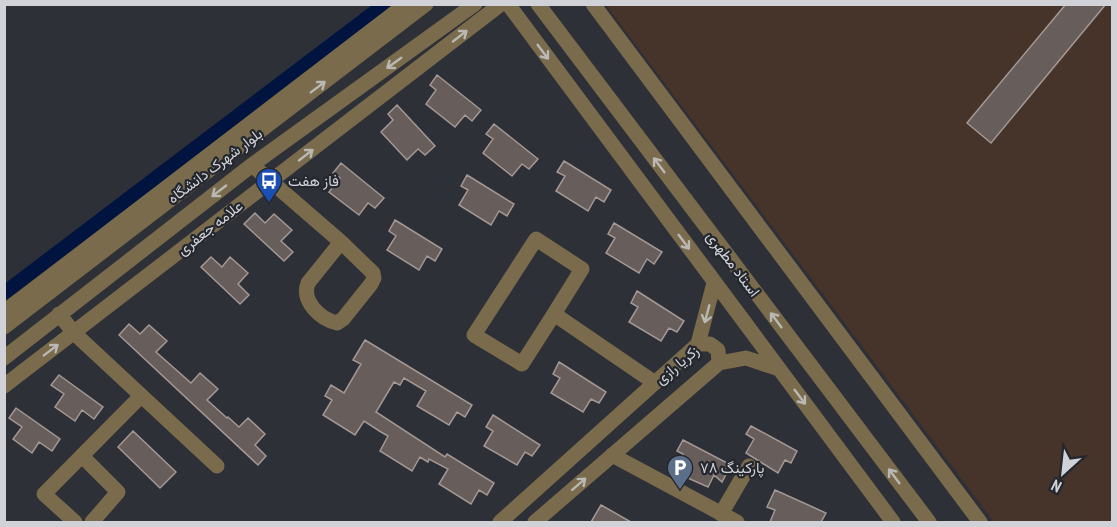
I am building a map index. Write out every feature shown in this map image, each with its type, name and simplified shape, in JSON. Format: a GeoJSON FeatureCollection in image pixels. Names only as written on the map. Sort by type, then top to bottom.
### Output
{"type":"FeatureCollection","features":[{"type":"Feature","properties":{"kind":"street","name":"بلوار شهرک دانشگاه"},"geometry":{"type":"LineString","coordinates":[[4,312],[406,4]]}},
{"type":"Feature","properties":{"kind":"street","name":"بلوار شهرک دانشگاه"},"geometry":{"type":"LineString","coordinates":[[4,327],[426,4]]}},
{"type":"Feature","properties":{"kind":"street","name":"علامه جعفری"},"geometry":{"type":"LineString","coordinates":[[4,358],[252,165],[475,4]]}},
{"type":"Feature","properties":{"kind":"street","name":"علامه جعفری"},"geometry":{"type":"LineString","coordinates":[[4,386],[501,4]]}},
{"type":"Feature","properties":{"kind":"street","name":"استاد مطهری"},"geometry":{"type":"LineString","coordinates":[[508,4],[893,522]]}},
{"type":"Feature","properties":{"kind":"street","name":"استاد مطهری"},"geometry":{"type":"LineString","coordinates":[[538,4],[929,522]]}},
{"type":"Feature","properties":{"kind":"street"},"geometry":{"type":"LineString","coordinates":[[594,5],[980,522]]}},
{"type":"Feature","properties":{"kind":"street"},"geometry":{"type":"LineString","coordinates":[[252,165],[341,242],[368,268],[374,278],[343,319],[337,323],[330,321],[311,306],[306,299],[305,291],[308,283],[341,242]]}},
{"type":"Feature","properties":{"kind":"street"},"geometry":{"type":"LineString","coordinates":[[536,239],[582,269],[554,314],[522,364],[474,335],[536,239]]}},
{"type":"Feature","properties":{"kind":"street"},"geometry":{"type":"LineString","coordinates":[[698,344],[714,283]]}},
{"type":"Feature","properties":{"kind":"street"},"geometry":{"type":"LineString","coordinates":[[59,314],[74,333],[217,466]]}},
{"type":"Feature","properties":{"kind":"street"},"geometry":{"type":"LineString","coordinates":[[554,314],[656,383]]}},
{"type":"Feature","properties":{"kind":"street","name":"زکریا رازی"},"geometry":{"type":"LineString","coordinates":[[500,522],[698,344],[710,344],[718,350],[719,363],[535,522]]}},
{"type":"Feature","properties":{"kind":"street"},"geometry":{"type":"LineString","coordinates":[[719,363],[746,358],[779,369]]}},
{"type":"Feature","properties":{"kind":"street"},"geometry":{"type":"LineString","coordinates":[[75,522],[44,494],[141,396]]}},
{"type":"Feature","properties":{"kind":"street"},"geometry":{"type":"LineString","coordinates":[[626,409],[644,429]]}},
{"type":"Feature","properties":{"kind":"street"},"geometry":{"type":"LineString","coordinates":[[612,455],[737,522]]}},
{"type":"Feature","properties":{"kind":"street"},"geometry":{"type":"LineString","coordinates":[[82,456],[118,492],[92,522]]}},
{"type":"Feature","properties":{"kind":"street"},"geometry":{"type":"LineString","coordinates":[[720,514],[749,466]]}},
{"type":"Feature","properties":{"kind":"shaded area"},"geometry":{"type":"Polygon","coordinates":[[[606,5],[1112,5],[1112,522],[994,522],[606,5]]]}},
{"type":"Feature","properties":{"kind":"building"},"geometry":{"type":"Polygon","coordinates":[[[1066,4],[1106,4],[991,143],[967,123],[1066,4]]]}},
{"type":"Feature","properties":{"kind":"building"},"geometry":{"type":"Polygon","coordinates":[[[437,75],[481,110],[472,121],[465,115],[455,127],[426,104],[436,90],[430,85],[437,75]]]}},
{"type":"Feature","properties":{"kind":"building"},"geometry":{"type":"Polygon","coordinates":[[[397,105],[435,146],[425,155],[418,149],[407,160],[381,132],[393,120],[388,114],[397,105]]]}},
{"type":"Feature","properties":{"kind":"building"},"geometry":{"type":"Polygon","coordinates":[[[494,124],[538,159],[529,169],[522,164],[512,176],[483,153],[493,139],[486,134],[494,124]]]}},
{"type":"Feature","properties":{"kind":"building"},"geometry":{"type":"Polygon","coordinates":[[[564,161],[611,190],[604,202],[596,197],[588,211],[556,191],[565,176],[557,172],[564,161]]]}},
{"type":"Feature","properties":{"kind":"building"},"geometry":{"type":"Polygon","coordinates":[[[341,163],[384,198],[375,208],[368,203],[359,215],[329,192],[340,178],[333,173],[341,163]]]}},
{"type":"Feature","properties":{"kind":"building"},"geometry":{"type":"Polygon","coordinates":[[[467,175],[514,204],[507,216],[499,211],[491,225],[459,205],[468,190],[461,186],[467,175]]]}},
{"type":"Feature","properties":{"kind":"building"},"geometry":{"type":"Polygon","coordinates":[[[255,213],[265,223],[274,214],[292,230],[281,241],[293,252],[284,261],[244,224],[255,213]]]}},
{"type":"Feature","properties":{"kind":"building"},"geometry":{"type":"Polygon","coordinates":[[[395,220],[442,249],[435,261],[427,256],[419,270],[387,250],[396,236],[389,231],[395,220]]]}},
{"type":"Feature","properties":{"kind":"building"},"geometry":{"type":"Polygon","coordinates":[[[614,223],[662,252],[654,264],[647,259],[639,273],[606,253],[615,238],[608,234],[614,223]]]}},
{"type":"Feature","properties":{"kind":"building"},"geometry":{"type":"Polygon","coordinates":[[[211,257],[222,267],[230,257],[248,273],[238,284],[249,295],[240,304],[201,267],[211,257]]]}},
{"type":"Feature","properties":{"kind":"building"},"geometry":{"type":"Polygon","coordinates":[[[637,291],[684,321],[677,332],[669,328],[661,341],[629,322],[638,307],[631,303],[637,291]]]}},
{"type":"Feature","properties":{"kind":"building"},"geometry":{"type":"Polygon","coordinates":[[[129,324],[140,334],[149,325],[167,341],[156,352],[191,383],[200,373],[218,389],[207,400],[239,427],[248,418],[265,434],[255,445],[266,456],[258,465],[119,335],[129,324]]]}},
{"type":"Feature","properties":{"kind":"building"},"geometry":{"type":"Polygon","coordinates":[[[365,340],[472,405],[465,417],[457,412],[449,425],[417,406],[426,391],[404,378],[400,385],[394,382],[376,412],[445,457],[447,454],[494,483],[487,495],[479,490],[471,504],[439,484],[448,469],[420,457],[412,471],[380,451],[388,436],[364,421],[355,435],[323,415],[332,400],[325,396],[331,385],[344,393],[361,364],[353,360],[365,340]]]}},
{"type":"Feature","properties":{"kind":"building"},"geometry":{"type":"Polygon","coordinates":[[[559,362],[606,392],[599,403],[591,399],[583,412],[551,393],[560,378],[553,374],[559,362]]]}},
{"type":"Feature","properties":{"kind":"building"},"geometry":{"type":"Polygon","coordinates":[[[59,375],[103,407],[94,419],[82,410],[75,421],[55,407],[64,394],[51,385],[59,375]]]}},
{"type":"Feature","properties":{"kind":"building"},"geometry":{"type":"Polygon","coordinates":[[[16,408],[60,439],[52,451],[39,442],[32,453],[13,439],[22,427],[9,418],[16,408]]]}},
{"type":"Feature","properties":{"kind":"building"},"geometry":{"type":"Polygon","coordinates":[[[493,415],[540,445],[532,456],[525,452],[517,465],[484,446],[493,431],[486,427],[493,415]]]}},
{"type":"Feature","properties":{"kind":"building"},"geometry":{"type":"Polygon","coordinates":[[[751,426],[797,451],[791,463],[785,460],[778,473],[746,453],[754,439],[746,434],[751,426]]]}},
{"type":"Feature","properties":{"kind":"building"},"geometry":{"type":"Polygon","coordinates":[[[133,431],[176,472],[160,488],[118,447],[133,431]]]}},
{"type":"Feature","properties":{"kind":"building"},"geometry":{"type":"Polygon","coordinates":[[[683,440],[731,465],[722,482],[714,475],[708,487],[674,472],[683,454],[677,451],[683,440]]]}},
{"type":"Feature","properties":{"kind":"building"},"geometry":{"type":"Polygon","coordinates":[[[775,490],[826,513],[821,522],[770,522],[775,510],[767,507],[775,490]]]}},
{"type":"Feature","properties":{"kind":"building"},"geometry":{"type":"Polygon","coordinates":[[[601,505],[631,522],[591,522],[601,505]]]}},
{"type":"Feature","properties":{"kind":"waterway"},"geometry":{"type":"LineString","coordinates":[[4,293],[385,4]]}},
{"type":"Feature","properties":{"kind":"place","name":"فاز هفت"},"geometry":{"type":"Point","coordinates":[269,204]}},
{"type":"Feature","properties":{"kind":"place","name":"پارکینگ ۷۸"},"geometry":{"type":"Point","coordinates":[680,491]}}]}
